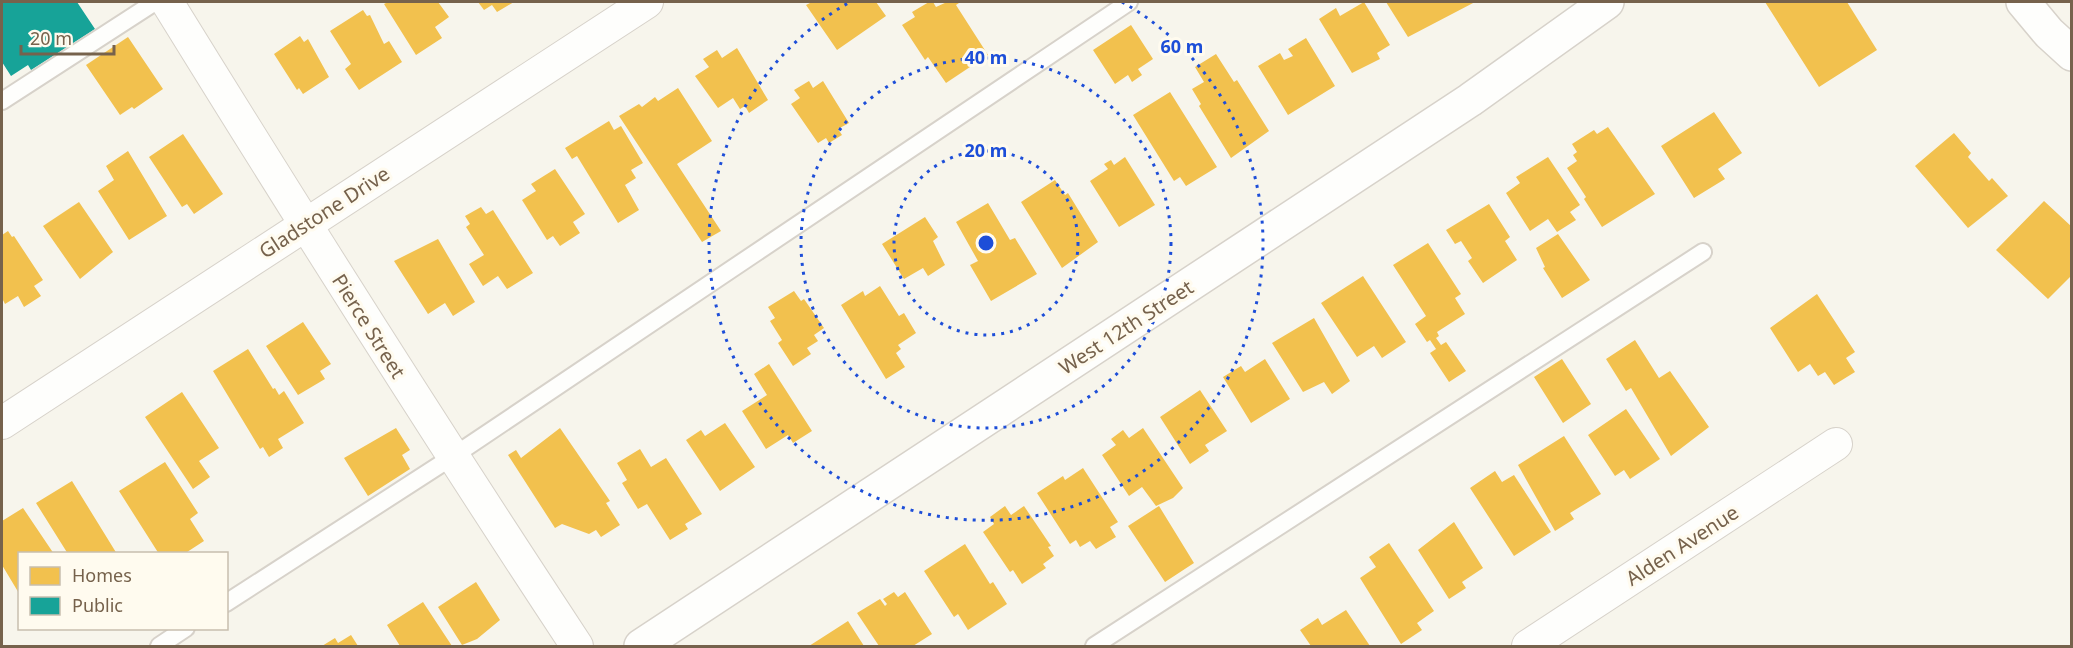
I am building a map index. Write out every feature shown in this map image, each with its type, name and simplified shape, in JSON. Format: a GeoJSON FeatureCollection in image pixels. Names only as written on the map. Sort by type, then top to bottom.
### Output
{"type":"FeatureCollection","features":[{"type":"Feature","properties":{"kind":"street","name":"Pierce Street"},"geometry":{"type":"LineString","coordinates":[[167,2],[452,457],[577,646]]}},
{"type":"Feature","properties":{"kind":"street","name":"Gladstone Drive"},"geometry":{"type":"LineString","coordinates":[[2,423],[647,2]]}},
{"type":"Feature","properties":{"kind":"street","name":"West 12th Street"},"geometry":{"type":"LineString","coordinates":[[640,646],[1470,100],[1607,2]]}},
{"type":"Feature","properties":{"kind":"street"},"geometry":{"type":"LineString","coordinates":[[2023,2],[2049,33],[2072,54]]}},
{"type":"Feature","properties":{"kind":"street","name":"Alden Avenue"},"geometry":{"type":"LineString","coordinates":[[1528,646],[1836,444]]}},
{"type":"Feature","properties":{"kind":"lane"},"geometry":{"type":"LineString","coordinates":[[2,101],[154,2]]}},
{"type":"Feature","properties":{"kind":"lane"},"geometry":{"type":"LineString","coordinates":[[228,602],[452,457],[1129,2]]}},
{"type":"Feature","properties":{"kind":"lane"},"geometry":{"type":"LineString","coordinates":[[1094,646],[1703,252]]}},
{"type":"Feature","properties":{"kind":"lane"},"geometry":{"type":"LineString","coordinates":[[159,646],[183,630]]}},
{"type":"Feature","properties":{"kind":"building: Homes"},"geometry":{"type":"Polygon","coordinates":[[[388,2],[438,2],[449,17],[435,27],[442,38],[416,55],[384,4],[388,2]]]}},
{"type":"Feature","properties":{"kind":"building: Homes"},"geometry":{"type":"Polygon","coordinates":[[[478,2],[514,2],[497,12],[492,5],[484,10],[478,2]]]}},
{"type":"Feature","properties":{"kind":"building: Homes"},"geometry":{"type":"Polygon","coordinates":[[[812,2],[876,2],[886,16],[837,50],[806,5],[812,2]]]}},
{"type":"Feature","properties":{"kind":"building: Homes"},"geometry":{"type":"Polygon","coordinates":[[[933,2],[936,7],[947,2],[958,2],[956,5],[988,55],[946,83],[928,57],[925,60],[902,25],[915,17],[912,12],[933,2]]]}},
{"type":"Feature","properties":{"kind":"building: Homes"},"geometry":{"type":"Polygon","coordinates":[[[1364,2],[1390,45],[1377,53],[1380,59],[1352,73],[1319,19],[1336,8],[1340,16],[1364,2]]]}},
{"type":"Feature","properties":{"kind":"building: Homes"},"geometry":{"type":"Polygon","coordinates":[[[1386,2],[1475,2],[1408,37],[1386,2]]]}},
{"type":"Feature","properties":{"kind":"building: Homes"},"geometry":{"type":"Polygon","coordinates":[[[1765,2],[1847,2],[1877,50],[1819,87],[1765,2]]]}},
{"type":"Feature","properties":{"kind":"building: Homes"},"geometry":{"type":"Polygon","coordinates":[[[363,10],[367,16],[370,15],[384,44],[389,41],[402,62],[359,90],[345,69],[351,64],[330,31],[363,10]]]}},
{"type":"Feature","properties":{"kind":"building: Homes"},"geometry":{"type":"Polygon","coordinates":[[[1131,25],[1153,59],[1138,69],[1142,75],[1132,82],[1128,75],[1115,84],[1093,50],[1131,25]]]}},
{"type":"Feature","properties":{"kind":"building: Homes"},"geometry":{"type":"Polygon","coordinates":[[[300,36],[304,42],[308,39],[329,77],[303,94],[299,88],[297,90],[274,54],[300,36]]]}},
{"type":"Feature","properties":{"kind":"building: Homes"},"geometry":{"type":"Polygon","coordinates":[[[128,37],[163,89],[134,109],[132,107],[120,115],[86,65],[128,37]]]}},
{"type":"Feature","properties":{"kind":"building: Homes"},"geometry":{"type":"Polygon","coordinates":[[[1306,38],[1335,86],[1288,115],[1258,66],[1280,53],[1284,60],[1293,56],[1288,49],[1306,38]]]}},
{"type":"Feature","properties":{"kind":"building: Homes"},"geometry":{"type":"Polygon","coordinates":[[[737,48],[768,100],[749,113],[745,106],[740,109],[733,98],[718,108],[695,76],[709,67],[703,59],[717,50],[722,58],[737,48]]]}},
{"type":"Feature","properties":{"kind":"building: Homes"},"geometry":{"type":"Polygon","coordinates":[[[1216,54],[1234,82],[1237,80],[1269,131],[1231,158],[1199,106],[1201,104],[1192,89],[1204,82],[1195,67],[1216,54]]]}},
{"type":"Feature","properties":{"kind":"building: Homes"},"geometry":{"type":"Polygon","coordinates":[[[809,81],[813,88],[823,81],[849,123],[838,129],[842,135],[829,143],[826,138],[818,143],[791,104],[800,98],[794,90],[809,81]]]}},
{"type":"Feature","properties":{"kind":"building: Homes"},"geometry":{"type":"Polygon","coordinates":[[[678,88],[712,141],[677,164],[721,231],[702,242],[619,116],[639,104],[642,107],[655,97],[658,101],[678,88]]]}},
{"type":"Feature","properties":{"kind":"building: Homes"},"geometry":{"type":"Polygon","coordinates":[[[1170,92],[1217,167],[1186,186],[1180,177],[1174,181],[1133,115],[1170,92]]]}},
{"type":"Feature","properties":{"kind":"building: Homes"},"geometry":{"type":"Polygon","coordinates":[[[1714,112],[1742,153],[1718,169],[1725,179],[1694,198],[1661,146],[1714,112]]]}},
{"type":"Feature","properties":{"kind":"building: Homes"},"geometry":{"type":"Polygon","coordinates":[[[609,121],[614,130],[621,126],[643,163],[631,170],[636,178],[625,185],[639,210],[618,223],[577,156],[572,159],[565,148],[609,121]]]}},
{"type":"Feature","properties":{"kind":"building: Homes"},"geometry":{"type":"Polygon","coordinates":[[[1608,127],[1655,194],[1602,227],[1567,168],[1577,161],[1573,155],[1577,152],[1572,144],[1594,130],[1597,134],[1608,127]]]}},
{"type":"Feature","properties":{"kind":"building: Homes"},"geometry":{"type":"Polygon","coordinates":[[[1954,133],[1971,153],[1968,157],[1989,181],[1992,178],[2008,196],[1968,228],[1915,166],[1954,133]]]}},
{"type":"Feature","properties":{"kind":"building: Homes"},"geometry":{"type":"Polygon","coordinates":[[[183,134],[223,194],[194,214],[187,204],[182,207],[149,157],[183,134]]]}},
{"type":"Feature","properties":{"kind":"building: Homes"},"geometry":{"type":"Polygon","coordinates":[[[128,151],[167,216],[129,240],[98,191],[114,180],[106,166],[128,151]]]}},
{"type":"Feature","properties":{"kind":"building: Homes"},"geometry":{"type":"Polygon","coordinates":[[[1125,157],[1155,205],[1119,227],[1090,181],[1108,169],[1104,164],[1111,160],[1114,165],[1125,157]]]}},
{"type":"Feature","properties":{"kind":"building: Homes"},"geometry":{"type":"Polygon","coordinates":[[[1548,157],[1580,205],[1570,212],[1576,220],[1557,232],[1548,219],[1530,231],[1506,193],[1520,183],[1516,177],[1548,157]]]}},
{"type":"Feature","properties":{"kind":"building: Homes"},"geometry":{"type":"Polygon","coordinates":[[[555,169],[585,214],[573,222],[580,233],[560,246],[553,236],[547,240],[522,200],[536,191],[531,184],[555,169]]]}},
{"type":"Feature","properties":{"kind":"building: Homes"},"geometry":{"type":"Polygon","coordinates":[[[1055,180],[1065,195],[1068,193],[1098,242],[1062,268],[1021,202],[1055,180]]]}},
{"type":"Feature","properties":{"kind":"building: Homes"},"geometry":{"type":"Polygon","coordinates":[[[2044,201],[2072,227],[2072,275],[2048,299],[1996,250],[2044,201]]]}},
{"type":"Feature","properties":{"kind":"building: Homes"},"geometry":{"type":"Polygon","coordinates":[[[79,202],[113,252],[80,279],[43,226],[79,202]]]}},
{"type":"Feature","properties":{"kind":"building: Homes"},"geometry":{"type":"Polygon","coordinates":[[[988,203],[1010,240],[1015,238],[1037,274],[991,301],[970,265],[978,261],[956,222],[988,203]]]}},
{"type":"Feature","properties":{"kind":"building: Homes"},"geometry":{"type":"Polygon","coordinates":[[[1489,204],[1510,237],[1505,241],[1517,260],[1483,283],[1468,261],[1472,258],[1461,241],[1455,244],[1446,230],[1489,204]]]}},
{"type":"Feature","properties":{"kind":"building: Homes"},"geometry":{"type":"Polygon","coordinates":[[[481,207],[486,214],[493,210],[533,273],[507,289],[498,276],[483,286],[469,264],[484,255],[466,227],[470,224],[465,216],[481,207]]]}},
{"type":"Feature","properties":{"kind":"building: Homes"},"geometry":{"type":"Polygon","coordinates":[[[925,217],[938,237],[933,241],[945,265],[928,276],[923,268],[904,279],[882,244],[925,217]]]}},
{"type":"Feature","properties":{"kind":"building: Homes"},"geometry":{"type":"Polygon","coordinates":[[[8,231],[12,237],[14,236],[43,280],[34,286],[41,296],[24,307],[18,296],[5,304],[2,298],[2,235],[8,231]]]}},
{"type":"Feature","properties":{"kind":"building: Homes"},"geometry":{"type":"Polygon","coordinates":[[[1558,234],[1590,280],[1562,298],[1543,268],[1545,267],[1536,248],[1558,234]]]}},
{"type":"Feature","properties":{"kind":"building: Homes"},"geometry":{"type":"Polygon","coordinates":[[[438,239],[475,302],[453,316],[445,303],[428,314],[394,261],[438,239]]]}},
{"type":"Feature","properties":{"kind":"building: Homes"},"geometry":{"type":"Polygon","coordinates":[[[1428,243],[1461,294],[1455,298],[1465,314],[1437,332],[1439,336],[1436,338],[1441,345],[1446,342],[1466,371],[1449,382],[1430,353],[1436,349],[1430,340],[1427,342],[1415,324],[1426,316],[1393,265],[1428,243]]]}},
{"type":"Feature","properties":{"kind":"building: Homes"},"geometry":{"type":"Polygon","coordinates":[[[1363,276],[1406,342],[1382,358],[1374,346],[1357,357],[1321,303],[1363,276]]]}},
{"type":"Feature","properties":{"kind":"building: Homes"},"geometry":{"type":"Polygon","coordinates":[[[880,286],[899,316],[904,313],[916,333],[898,345],[901,349],[896,353],[905,367],[886,379],[841,305],[863,291],[865,296],[880,286]]]}},
{"type":"Feature","properties":{"kind":"building: Homes"},"geometry":{"type":"Polygon","coordinates":[[[794,291],[801,301],[804,299],[824,328],[814,335],[818,341],[807,348],[811,354],[793,366],[778,343],[782,340],[770,321],[775,318],[768,307],[794,291]]]}},
{"type":"Feature","properties":{"kind":"building: Homes"},"geometry":{"type":"Polygon","coordinates":[[[1817,294],[1855,352],[1846,358],[1855,372],[1834,385],[1825,372],[1818,376],[1810,364],[1798,372],[1770,328],[1817,294]]]}},
{"type":"Feature","properties":{"kind":"building: Homes"},"geometry":{"type":"Polygon","coordinates":[[[1314,318],[1350,381],[1332,394],[1324,382],[1303,392],[1272,343],[1314,318]]]}},
{"type":"Feature","properties":{"kind":"building: Homes"},"geometry":{"type":"Polygon","coordinates":[[[303,322],[331,364],[320,371],[325,379],[298,395],[266,346],[303,322]]]}},
{"type":"Feature","properties":{"kind":"building: Homes"},"geometry":{"type":"Polygon","coordinates":[[[1635,340],[1659,378],[1670,371],[1709,427],[1671,456],[1631,388],[1626,391],[1606,359],[1635,340]]]}},
{"type":"Feature","properties":{"kind":"building: Homes"},"geometry":{"type":"Polygon","coordinates":[[[248,349],[273,389],[275,388],[279,395],[284,391],[304,423],[278,439],[283,448],[269,457],[263,447],[260,449],[213,371],[248,349]]]}},
{"type":"Feature","properties":{"kind":"building: Homes"},"geometry":{"type":"Polygon","coordinates":[[[1265,359],[1290,399],[1251,423],[1223,377],[1241,366],[1245,372],[1265,359]]]}},
{"type":"Feature","properties":{"kind":"building: Homes"},"geometry":{"type":"Polygon","coordinates":[[[1562,359],[1591,404],[1563,423],[1534,377],[1562,359]]]}},
{"type":"Feature","properties":{"kind":"building: Homes"},"geometry":{"type":"Polygon","coordinates":[[[769,364],[812,431],[793,443],[788,435],[766,449],[742,411],[767,395],[754,374],[769,364]]]}},
{"type":"Feature","properties":{"kind":"building: Homes"},"geometry":{"type":"Polygon","coordinates":[[[1200,390],[1227,431],[1205,445],[1209,451],[1190,464],[1160,417],[1200,390]]]}},
{"type":"Feature","properties":{"kind":"building: Homes"},"geometry":{"type":"Polygon","coordinates":[[[182,392],[219,448],[199,461],[210,477],[193,489],[145,417],[182,392]]]}},
{"type":"Feature","properties":{"kind":"building: Homes"},"geometry":{"type":"Polygon","coordinates":[[[1626,409],[1660,459],[1630,479],[1624,470],[1615,476],[1588,435],[1626,409]]]}},
{"type":"Feature","properties":{"kind":"building: Homes"},"geometry":{"type":"Polygon","coordinates":[[[725,423],[755,467],[720,491],[686,440],[701,430],[705,436],[725,423]]]}},
{"type":"Feature","properties":{"kind":"building: Homes"},"geometry":{"type":"Polygon","coordinates":[[[396,428],[410,450],[402,455],[410,469],[368,496],[344,458],[396,428]]]}},
{"type":"Feature","properties":{"kind":"building: Homes"},"geometry":{"type":"Polygon","coordinates":[[[560,428],[610,501],[606,503],[620,525],[601,537],[596,530],[589,534],[562,524],[555,528],[508,455],[516,450],[521,458],[560,428]]]}},
{"type":"Feature","properties":{"kind":"building: Homes"},"geometry":{"type":"Polygon","coordinates":[[[1143,428],[1183,488],[1173,498],[1156,506],[1142,487],[1129,496],[1102,455],[1116,445],[1111,439],[1123,430],[1129,438],[1143,428]]]}},
{"type":"Feature","properties":{"kind":"building: Homes"},"geometry":{"type":"Polygon","coordinates":[[[1564,436],[1601,494],[1570,513],[1574,519],[1555,531],[1518,465],[1564,436]]]}},
{"type":"Feature","properties":{"kind":"building: Homes"},"geometry":{"type":"Polygon","coordinates":[[[640,449],[651,467],[666,458],[702,514],[685,524],[688,529],[670,540],[647,504],[638,509],[622,483],[627,480],[617,463],[640,449]]]}},
{"type":"Feature","properties":{"kind":"building: Homes"},"geometry":{"type":"Polygon","coordinates":[[[165,462],[198,513],[190,519],[204,541],[187,552],[158,552],[119,491],[165,462]]]}},
{"type":"Feature","properties":{"kind":"building: Homes"},"geometry":{"type":"Polygon","coordinates":[[[1083,468],[1118,522],[1110,527],[1116,537],[1096,549],[1090,541],[1080,547],[1076,540],[1070,544],[1037,493],[1063,476],[1065,480],[1083,468]]]}},
{"type":"Feature","properties":{"kind":"building: Homes"},"geometry":{"type":"Polygon","coordinates":[[[1495,471],[1502,482],[1514,475],[1551,532],[1514,556],[1470,488],[1495,471]]]}},
{"type":"Feature","properties":{"kind":"building: Homes"},"geometry":{"type":"Polygon","coordinates":[[[72,481],[116,552],[67,552],[36,503],[72,481]]]}},
{"type":"Feature","properties":{"kind":"building: Homes"},"geometry":{"type":"Polygon","coordinates":[[[1005,506],[1011,515],[1024,506],[1051,546],[1048,547],[1054,556],[1043,564],[1046,568],[1022,584],[1013,570],[1010,572],[983,532],[994,524],[990,517],[1005,506]]]}},
{"type":"Feature","properties":{"kind":"building: Homes"},"geometry":{"type":"Polygon","coordinates":[[[1159,506],[1194,563],[1165,582],[1128,526],[1159,506]]]}},
{"type":"Feature","properties":{"kind":"building: Homes"},"geometry":{"type":"Polygon","coordinates":[[[23,508],[53,552],[18,552],[18,592],[2,565],[2,521],[23,508]]]}},
{"type":"Feature","properties":{"kind":"building: Homes"},"geometry":{"type":"Polygon","coordinates":[[[1454,522],[1483,568],[1462,582],[1466,588],[1449,599],[1418,550],[1454,522]]]}},
{"type":"Feature","properties":{"kind":"building: Homes"},"geometry":{"type":"Polygon","coordinates":[[[1389,543],[1434,611],[1417,623],[1422,630],[1401,644],[1360,578],[1376,567],[1369,557],[1389,543]]]}},
{"type":"Feature","properties":{"kind":"building: Homes"},"geometry":{"type":"Polygon","coordinates":[[[965,544],[990,584],[993,582],[1007,604],[968,630],[958,614],[954,617],[924,571],[965,544]]]}},
{"type":"Feature","properties":{"kind":"building: Homes"},"geometry":{"type":"Polygon","coordinates":[[[476,582],[500,620],[477,639],[462,645],[438,607],[476,582]]]}},
{"type":"Feature","properties":{"kind":"building: Homes"},"geometry":{"type":"Polygon","coordinates":[[[894,592],[898,597],[905,592],[932,634],[913,646],[879,646],[857,613],[880,599],[885,606],[887,604],[883,599],[894,592]]]}},
{"type":"Feature","properties":{"kind":"building: Homes"},"geometry":{"type":"Polygon","coordinates":[[[423,602],[452,646],[400,646],[387,625],[423,602]]]}},
{"type":"Feature","properties":{"kind":"building: Homes"},"geometry":{"type":"Polygon","coordinates":[[[1346,610],[1370,646],[1311,646],[1300,630],[1318,618],[1322,625],[1346,610]]]}},
{"type":"Feature","properties":{"kind":"building: Homes"},"geometry":{"type":"Polygon","coordinates":[[[848,621],[864,646],[809,646],[820,639],[848,621]]]}},
{"type":"Feature","properties":{"kind":"building: Homes"},"geometry":{"type":"Polygon","coordinates":[[[351,635],[358,646],[322,646],[335,638],[338,643],[351,635]]]}},
{"type":"Feature","properties":{"kind":"building: Public"},"geometry":{"type":"Polygon","coordinates":[[[2,2],[77,2],[95,29],[31,70],[28,65],[11,76],[2,62],[2,2]]]}}]}
